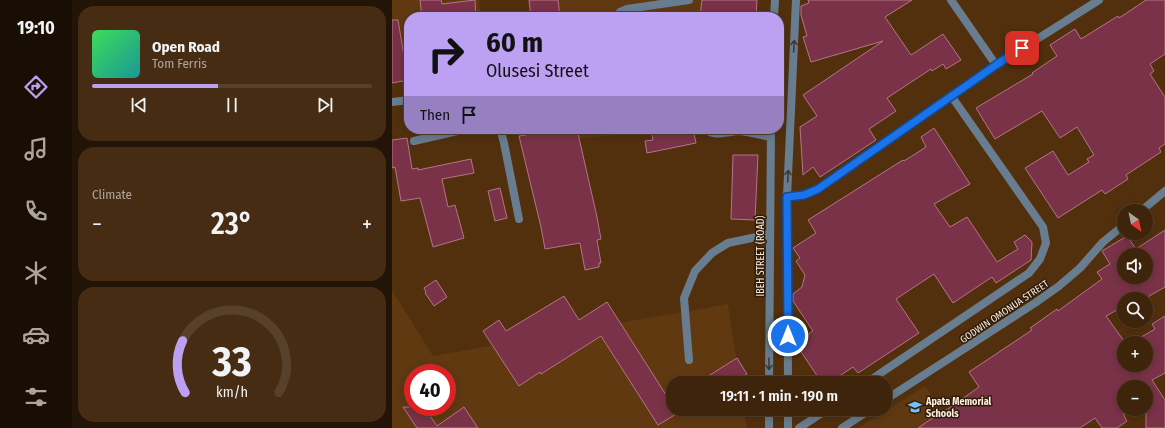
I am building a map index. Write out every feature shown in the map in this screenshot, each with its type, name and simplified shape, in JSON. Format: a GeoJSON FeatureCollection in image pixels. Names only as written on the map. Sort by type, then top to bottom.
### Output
{"type":"FeatureCollection","features":[{"type":"Feature","properties":{"kind":"street"},"geometry":{"type":"LineString","coordinates":[[620,12],[627,9],[689,0]]}},
{"type":"Feature","properties":{"kind":"street"},"geometry":{"type":"LineString","coordinates":[[774,12],[775,0]]}},
{"type":"Feature","properties":{"kind":"street"},"geometry":{"type":"LineString","coordinates":[[788,376],[787,197],[796,0]]}},
{"type":"Feature","properties":{"kind":"street"},"geometry":{"type":"LineString","coordinates":[[951,0],[996,65]]}},
{"type":"Feature","properties":{"kind":"street"},"geometry":{"type":"LineString","coordinates":[[787,197],[804,195],[818,189],[996,65],[1099,0]]}},
{"type":"Feature","properties":{"kind":"street"},"geometry":{"type":"LineString","coordinates":[[876,376],[1029,273],[1040,258],[1046,243],[1043,227],[952,97]]}},
{"type":"Feature","properties":{"kind":"street"},"geometry":{"type":"LineString","coordinates":[[392,102],[404,101]]}},
{"type":"Feature","properties":{"kind":"street"},"geometry":{"type":"LineString","coordinates":[[414,141],[444,134]]}},
{"type":"Feature","properties":{"kind":"street"},"geometry":{"type":"LineString","coordinates":[[502,134],[519,219]]}},
{"type":"Feature","properties":{"kind":"street","name":"IBEH STREET (ROAD)"},"geometry":{"type":"LineString","coordinates":[[769,376],[771,134]]}},
{"type":"Feature","properties":{"kind":"street"},"geometry":{"type":"LineString","coordinates":[[1149,204],[1165,191]]}},
{"type":"Feature","properties":{"kind":"street","name":"GODWIN OMONUA STREET"},"geometry":{"type":"LineString","coordinates":[[892,396],[1035,304],[1080,268],[1103,242],[1117,231]]}},
{"type":"Feature","properties":{"kind":"street"},"geometry":{"type":"LineString","coordinates":[[689,360],[684,298],[695,271],[712,253],[728,243],[770,234]]}},
{"type":"Feature","properties":{"kind":"street"},"geometry":{"type":"LineString","coordinates":[[769,416],[769,428]]}},
{"type":"Feature","properties":{"kind":"street"},"geometry":{"type":"LineString","coordinates":[[788,416],[788,428]]}},
{"type":"Feature","properties":{"kind":"street"},"geometry":{"type":"LineString","coordinates":[[800,428],[818,416]]}},
{"type":"Feature","properties":{"kind":"street"},"geometry":{"type":"LineString","coordinates":[[842,428],[860,416]]}},
{"type":"Feature","properties":{"kind":"shaded area"},"geometry":{"type":"Polygon","coordinates":[[[392,0],[479,0],[480,12],[404,12],[404,77],[392,78],[392,0]]]}},
{"type":"Feature","properties":{"kind":"shaded area"},"geometry":{"type":"Polygon","coordinates":[[[553,0],[744,0],[745,12],[554,12],[553,0]]]}},
{"type":"Feature","properties":{"kind":"shaded area"},"geometry":{"type":"Polygon","coordinates":[[[569,134],[626,134],[570,140],[569,134]]]}},
{"type":"Feature","properties":{"kind":"shaded area"},"geometry":{"type":"Polygon","coordinates":[[[392,290],[433,356],[728,304],[739,376],[666,376],[666,416],[745,416],[747,428],[392,428],[392,290]]]}},
{"type":"Feature","properties":{"kind":"shaded area","name":"Apata Memorial Schools"},"geometry":{"type":"Polygon","coordinates":[[[925,386],[953,428],[858,428],[877,416],[892,416],[892,407],[925,386]]]}},
{"type":"Feature","properties":{"kind":"building"},"geometry":{"type":"Polygon","coordinates":[[[420,0],[441,0],[442,4],[475,0],[476,12],[421,12],[420,0]]]}},
{"type":"Feature","properties":{"kind":"building"},"geometry":{"type":"Polygon","coordinates":[[[529,0],[558,0],[559,12],[530,12],[529,0]]]}},
{"type":"Feature","properties":{"kind":"building"},"geometry":{"type":"Polygon","coordinates":[[[702,0],[757,0],[756,12],[701,12],[702,0]]]}},
{"type":"Feature","properties":{"kind":"building"},"geometry":{"type":"Polygon","coordinates":[[[808,0],[912,0],[885,17],[911,55],[943,34],[961,60],[946,69],[943,64],[932,71],[931,69],[887,98],[896,111],[869,129],[876,140],[820,177],[813,167],[803,175],[800,127],[817,116],[803,95],[883,41],[811,62],[803,37],[807,36],[801,15],[801,6],[809,3],[808,0]]]}},
{"type":"Feature","properties":{"kind":"building"},"geometry":{"type":"Polygon","coordinates":[[[1146,0],[1165,0],[1165,54],[1150,64],[1154,71],[1150,74],[1165,97],[1165,144],[1159,148],[1161,152],[1126,175],[1128,179],[1105,194],[1102,190],[1058,218],[1025,168],[1053,151],[1068,175],[1089,162],[1087,159],[1094,155],[1077,127],[1060,138],[1042,111],[995,139],[976,108],[1033,74],[1032,73],[1057,56],[1050,45],[1075,29],[1081,39],[1118,16],[1119,18],[1146,0]]]}},
{"type":"Feature","properties":{"kind":"building"},"geometry":{"type":"Polygon","coordinates":[[[392,20],[398,20],[404,56],[404,81],[392,83],[392,20]]]}},
{"type":"Feature","properties":{"kind":"building"},"geometry":{"type":"Polygon","coordinates":[[[934,128],[970,184],[934,204],[950,227],[967,217],[997,262],[1018,249],[1014,242],[1025,235],[1032,242],[1031,260],[996,283],[992,277],[953,303],[934,274],[896,299],[919,333],[858,373],[853,367],[840,376],[817,376],[795,343],[813,331],[793,301],[793,294],[802,287],[805,275],[796,261],[800,258],[793,248],[816,233],[808,220],[926,147],[921,137],[934,128]]]}},
{"type":"Feature","properties":{"kind":"building"},"geometry":{"type":"Polygon","coordinates":[[[578,134],[601,239],[597,240],[601,263],[599,263],[599,267],[585,270],[580,243],[545,249],[519,136],[578,134]]]}},
{"type":"Feature","properties":{"kind":"building"},"geometry":{"type":"Polygon","coordinates":[[[652,134],[694,134],[696,143],[647,153],[645,141],[653,140],[652,134]]]}},
{"type":"Feature","properties":{"kind":"building"},"geometry":{"type":"Polygon","coordinates":[[[407,138],[412,169],[418,168],[418,170],[471,159],[474,173],[442,179],[448,207],[455,205],[464,238],[433,247],[420,198],[401,201],[395,167],[392,168],[392,140],[407,138]]]}},
{"type":"Feature","properties":{"kind":"building"},"geometry":{"type":"Polygon","coordinates":[[[733,155],[758,155],[755,220],[731,219],[733,155]]]}},
{"type":"Feature","properties":{"kind":"building"},"geometry":{"type":"Polygon","coordinates":[[[500,188],[507,218],[495,221],[488,191],[500,188]]]}},
{"type":"Feature","properties":{"kind":"building"},"geometry":{"type":"Polygon","coordinates":[[[1165,230],[1165,287],[1153,294],[1153,292],[1117,292],[1117,310],[1106,316],[1120,336],[1117,336],[1117,372],[1153,372],[1153,336],[1143,336],[1155,329],[1153,323],[1165,316],[1165,373],[1152,380],[1117,380],[1117,416],[1124,416],[1127,421],[1117,428],[1102,428],[1095,418],[1080,428],[918,428],[979,387],[969,372],[1032,330],[1030,328],[1057,309],[1058,311],[1102,279],[1097,272],[1110,264],[1102,251],[1120,240],[1130,240],[1135,248],[1117,248],[1117,284],[1153,284],[1153,248],[1138,248],[1150,240],[1153,240],[1153,238],[1165,230]]]}},
{"type":"Feature","properties":{"kind":"building"},"geometry":{"type":"Polygon","coordinates":[[[436,280],[447,297],[434,306],[425,293],[424,288],[436,280]]]}},
{"type":"Feature","properties":{"kind":"building"},"geometry":{"type":"Polygon","coordinates":[[[564,296],[579,320],[607,302],[666,395],[666,416],[673,416],[658,425],[601,336],[541,374],[540,372],[519,386],[483,331],[499,320],[506,331],[564,296]]]}},
{"type":"Feature","properties":{"kind":"building"},"geometry":{"type":"Polygon","coordinates":[[[737,358],[747,374],[744,376],[708,376],[737,358]]]}},
{"type":"Feature","properties":{"kind":"building"},"geometry":{"type":"Polygon","coordinates":[[[1153,382],[1165,400],[1165,428],[1146,428],[1146,416],[1153,416],[1153,382]]]}},
{"type":"Feature","properties":{"kind":"building"},"geometry":{"type":"Polygon","coordinates":[[[464,407],[478,428],[417,428],[409,416],[430,416],[437,426],[451,416],[456,416],[456,413],[464,407]]]}},
{"type":"Feature","properties":{"kind":"place","name":"Apata Memorial Schools"},"geometry":{"type":"Point","coordinates":[915,407]}},
{"type":"Feature","properties":{"kind":"route"},"geometry":{"type":"LineString","coordinates":[[788,336],[787,197],[804,195],[818,189],[834,179],[1022,48]]}}]}
